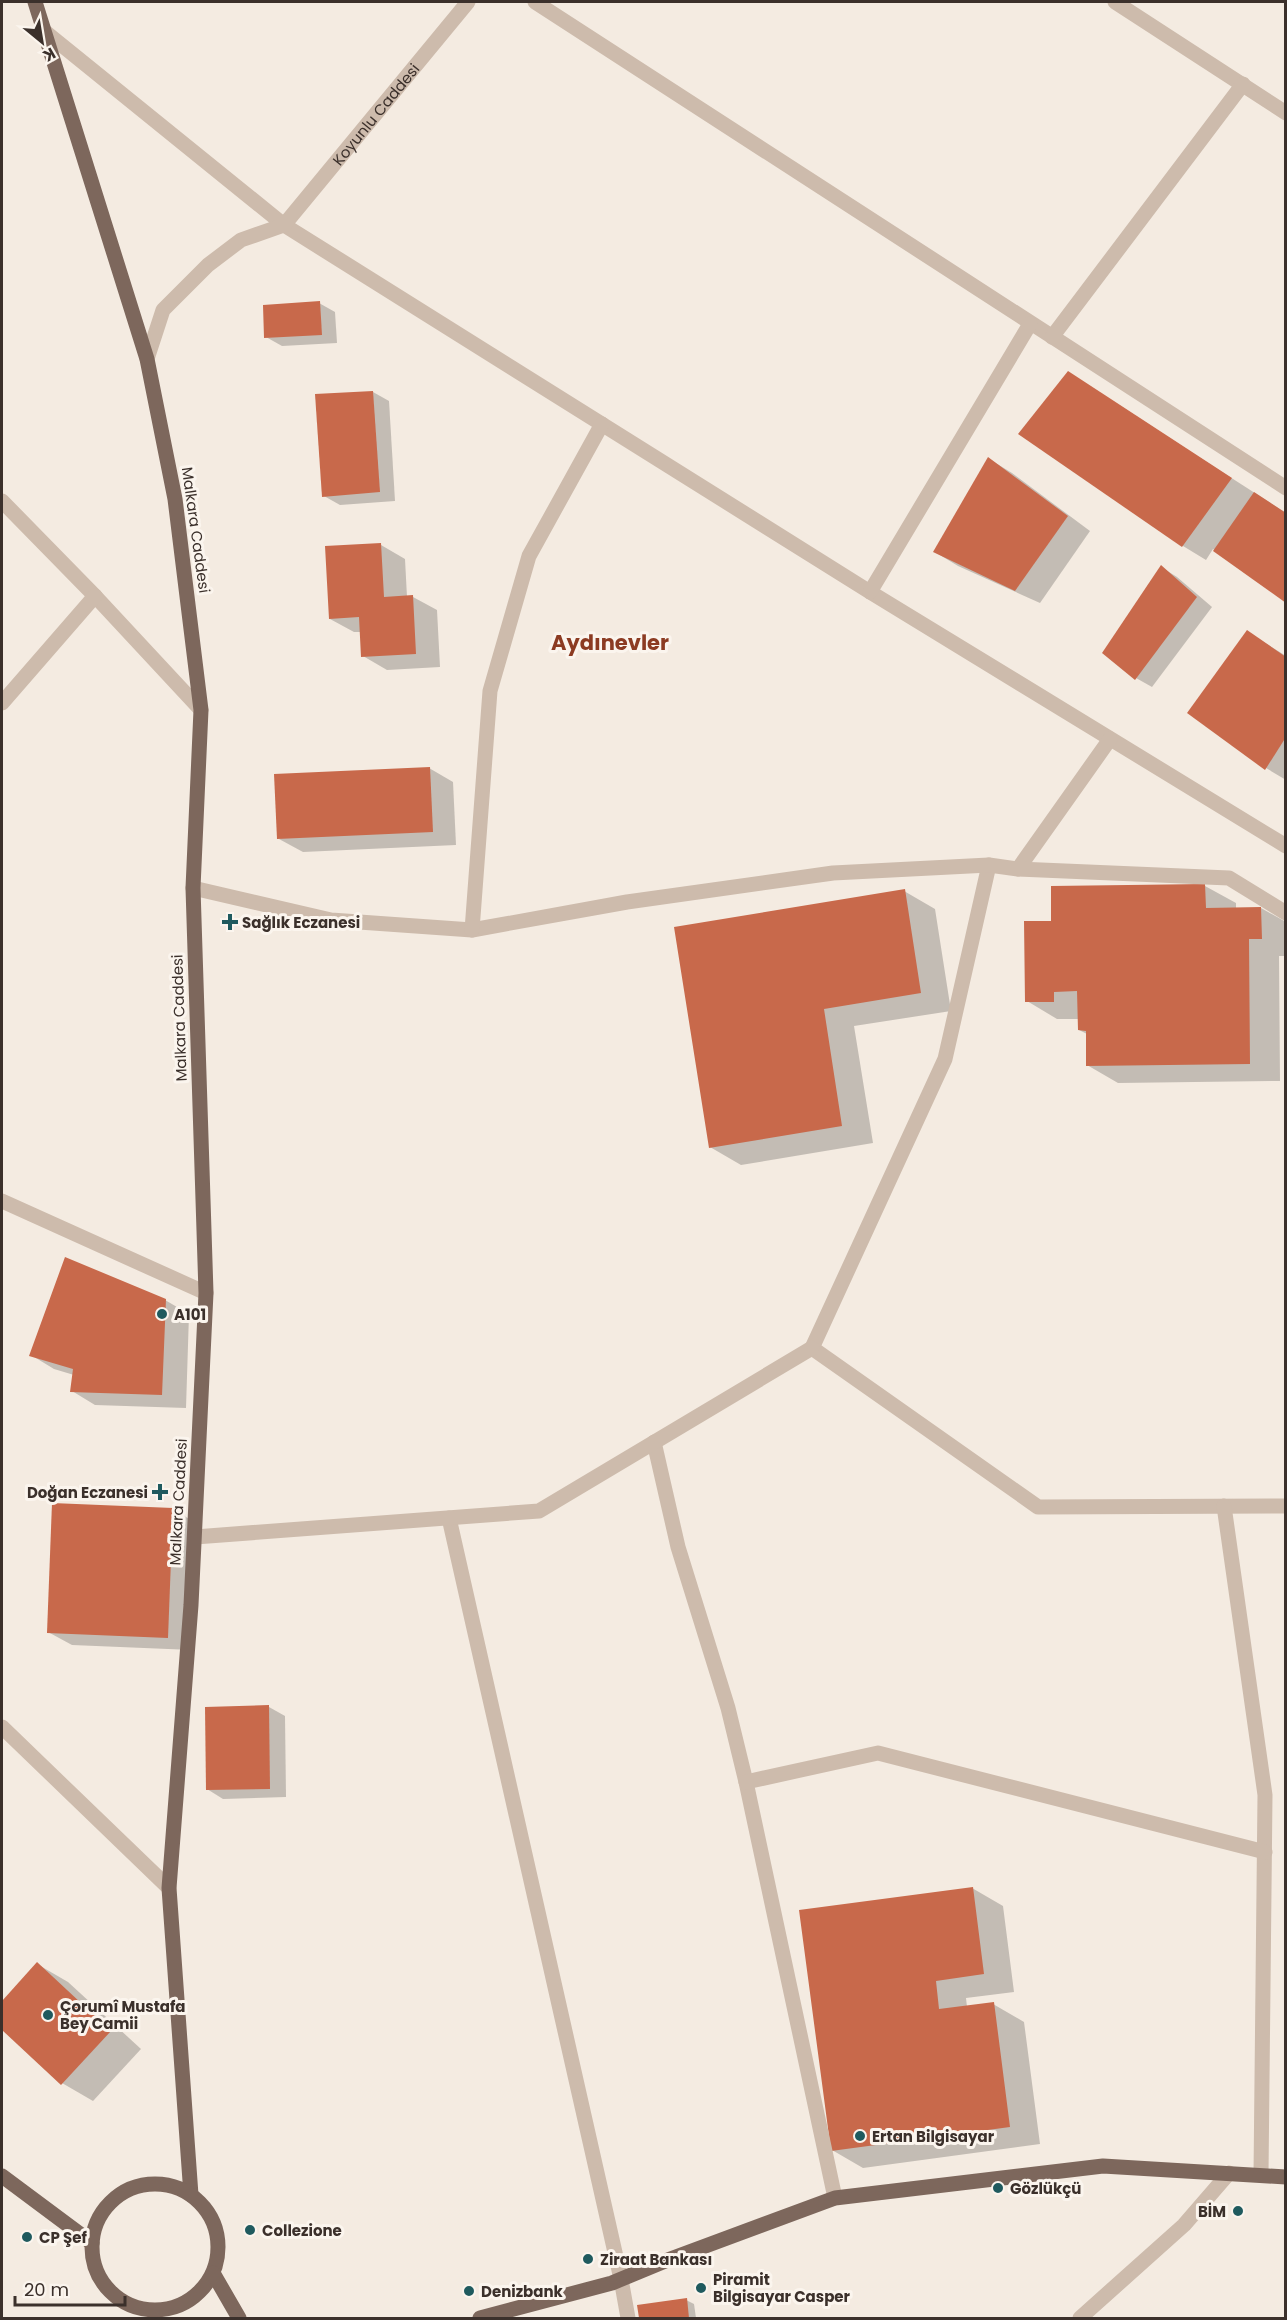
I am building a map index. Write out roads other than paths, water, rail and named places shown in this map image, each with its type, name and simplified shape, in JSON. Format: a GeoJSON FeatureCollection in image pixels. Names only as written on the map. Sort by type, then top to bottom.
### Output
{"type":"FeatureCollection","features":[{"type":"Feature","properties":{"kind":"main road","name":"Malkara Caddesi"},"geometry":{"type":"LineString","coordinates":[[34,4],[147,359],[175,499],[201,710],[193,888],[206,1293],[191,1605],[169,1888],[191,2195]]}},
{"type":"Feature","properties":{"kind":"main road"},"geometry":{"type":"LineString","coordinates":[[480,2319],[621,2279],[761,2224],[835,2198],[1103,2166],[1286,2177]]}},
{"type":"Feature","properties":{"kind":"main road"},"geometry":{"type":"LineString","coordinates":[[2,2176],[92,2243]]}},
{"type":"Feature","properties":{"kind":"main road"},"geometry":{"type":"LineString","coordinates":[[155,2184],[174,2187],[191,2195],[204,2207],[213,2222],[218,2239],[218,2256],[213,2273],[203,2288],[190,2300],[174,2308],[143,2314],[109,2291],[99,2277],[93,2260],[92,2243],[96,2225],[105,2208],[119,2195],[137,2187],[155,2184]]}},
{"type":"Feature","properties":{"kind":"main road"},"geometry":{"type":"LineString","coordinates":[[213,2273],[239,2319]]}},
{"type":"Feature","properties":{"kind":"street","name":"Koyunlu Caddesi"},"geometry":{"type":"LineString","coordinates":[[284,225],[468,2]]}},
{"type":"Feature","properties":{"kind":"street"},"geometry":{"type":"LineString","coordinates":[[534,2],[1286,488]]}},
{"type":"Feature","properties":{"kind":"street"},"geometry":{"type":"LineString","coordinates":[[1115,2],[1286,113]]}},
{"type":"Feature","properties":{"kind":"street"},"geometry":{"type":"LineString","coordinates":[[44,30],[284,225],[870,592],[1286,846]]}},
{"type":"Feature","properties":{"kind":"street"},"geometry":{"type":"LineString","coordinates":[[1053,337],[1244,84]]}},
{"type":"Feature","properties":{"kind":"street"},"geometry":{"type":"LineString","coordinates":[[147,359],[163,310],[208,266],[241,240],[284,225]]}},
{"type":"Feature","properties":{"kind":"street"},"geometry":{"type":"LineString","coordinates":[[870,592],[1030,324]]}},
{"type":"Feature","properties":{"kind":"street"},"geometry":{"type":"LineString","coordinates":[[472,930],[490,691],[529,556],[602,424]]}},
{"type":"Feature","properties":{"kind":"street"},"geometry":{"type":"LineString","coordinates":[[2,501],[95,596],[201,710]]}},
{"type":"Feature","properties":{"kind":"street"},"geometry":{"type":"LineString","coordinates":[[2,703],[95,596]]}},
{"type":"Feature","properties":{"kind":"street"},"geometry":{"type":"LineString","coordinates":[[1018,869],[1110,739]]}},
{"type":"Feature","properties":{"kind":"street"},"geometry":{"type":"LineString","coordinates":[[195,1537],[539,1511],[812,1348],[945,1059],[988,865]]}},
{"type":"Feature","properties":{"kind":"street"},"geometry":{"type":"LineString","coordinates":[[193,888],[331,920],[472,930],[627,902],[833,873],[988,865],[1018,869],[1229,878],[1286,913]]}},
{"type":"Feature","properties":{"kind":"street"},"geometry":{"type":"LineString","coordinates":[[2,1201],[206,1293]]}},
{"type":"Feature","properties":{"kind":"street"},"geometry":{"type":"LineString","coordinates":[[812,1348],[1038,1507],[1286,1506]]}},
{"type":"Feature","properties":{"kind":"street"},"geometry":{"type":"LineString","coordinates":[[654,1442],[678,1547],[728,1708],[746,1782],[835,2198]]}},
{"type":"Feature","properties":{"kind":"street"},"geometry":{"type":"LineString","coordinates":[[1224,1506],[1265,1795],[1261,2175]]}},
{"type":"Feature","properties":{"kind":"street"},"geometry":{"type":"LineString","coordinates":[[449,1518],[621,2279],[628,2319]]}},
{"type":"Feature","properties":{"kind":"street"},"geometry":{"type":"LineString","coordinates":[[2,1727],[169,1888]]}},
{"type":"Feature","properties":{"kind":"street"},"geometry":{"type":"LineString","coordinates":[[746,1782],[878,1753],[1265,1852]]}},
{"type":"Feature","properties":{"kind":"street"},"geometry":{"type":"LineString","coordinates":[[1080,2319],[1184,2225],[1229,2173]]}},
{"type":"Feature","properties":{"kind":"place","name":"Sağlık Eczanesi"},"geometry":{"type":"Point","coordinates":[230,922]}},
{"type":"Feature","properties":{"kind":"place","name":"A101"},"geometry":{"type":"Point","coordinates":[162,1314]}},
{"type":"Feature","properties":{"kind":"place","name":"Doğan Eczanesi"},"geometry":{"type":"Point","coordinates":[160,1492]}},
{"type":"Feature","properties":{"kind":"place","name":"Çorumî Mustafa Bey Camii"},"geometry":{"type":"Point","coordinates":[48,2015]}},
{"type":"Feature","properties":{"kind":"place","name":"Ertan Bilgisayar"},"geometry":{"type":"Point","coordinates":[860,2136]}},
{"type":"Feature","properties":{"kind":"place","name":"Gözlükçü"},"geometry":{"type":"Point","coordinates":[998,2188]}},
{"type":"Feature","properties":{"kind":"place","name":"BİM"},"geometry":{"type":"Point","coordinates":[1238,2211]}},
{"type":"Feature","properties":{"kind":"place","name":"Collezione"},"geometry":{"type":"Point","coordinates":[250,2230]}},
{"type":"Feature","properties":{"kind":"place","name":"CP Şef"},"geometry":{"type":"Point","coordinates":[27,2237]}},
{"type":"Feature","properties":{"kind":"place","name":"Ziraat Bankası"},"geometry":{"type":"Point","coordinates":[588,2259]}},
{"type":"Feature","properties":{"kind":"place","name":"Piramit Bilgisayar Casper"},"geometry":{"type":"Point","coordinates":[701,2288]}},
{"type":"Feature","properties":{"kind":"place","name":"Denizbank"},"geometry":{"type":"Point","coordinates":[469,2291]}},
{"type":"Feature","properties":{"kind":"district","name":"Aydınevler"},"geometry":{"type":"Point","coordinates":[610,642]}}]}
